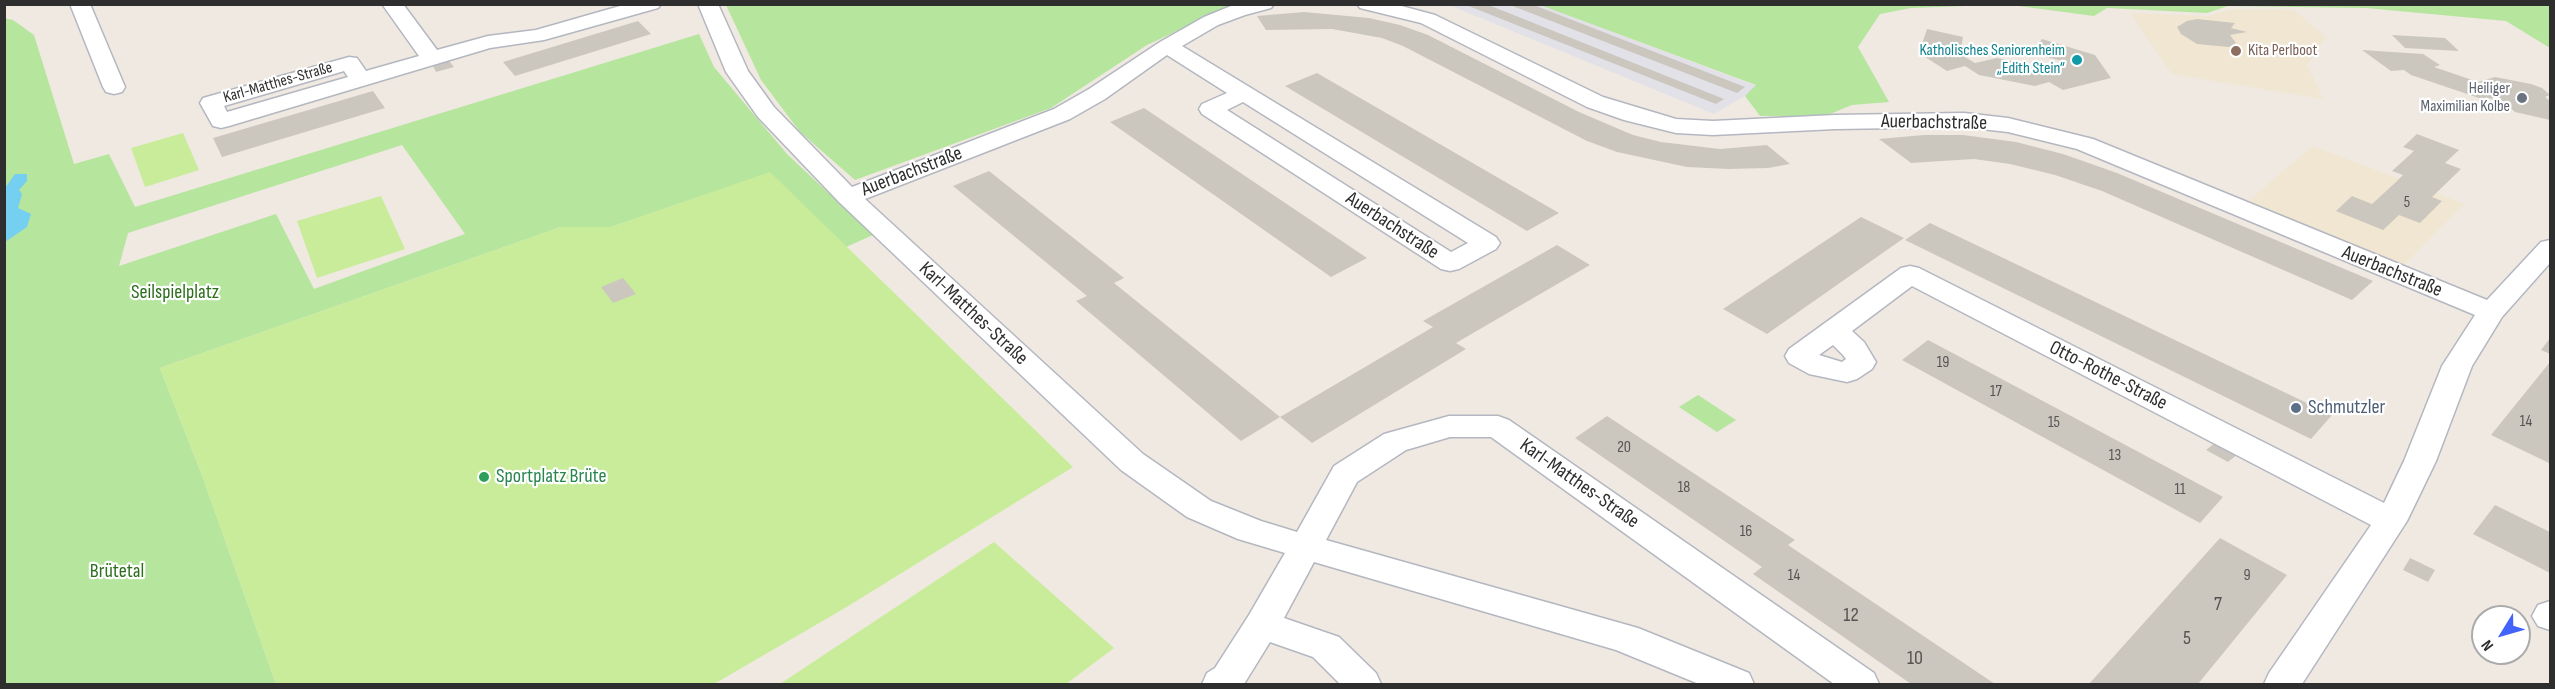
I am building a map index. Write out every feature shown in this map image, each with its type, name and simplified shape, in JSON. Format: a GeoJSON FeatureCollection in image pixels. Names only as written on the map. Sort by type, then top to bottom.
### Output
{"type":"FeatureCollection","features":[{"type":"Feature","properties":{"kind":"street"},"geometry":{"type":"LineString","coordinates":[[80,4],[114,87]]}},
{"type":"Feature","properties":{"kind":"street"},"geometry":{"type":"LineString","coordinates":[[392,4],[432,58]]}},
{"type":"Feature","properties":{"kind":"street"},"geometry":{"type":"LineString","coordinates":[[574,4],[591,22]]}},
{"type":"Feature","properties":{"kind":"street","name":"Karl-Matthes-Straße"},"geometry":{"type":"LineString","coordinates":[[361,80],[349,63],[211,103],[221,121],[361,80],[432,58],[488,42],[537,36],[651,4]]}},
{"type":"Feature","properties":{"kind":"street","name":"Karl-Matthes-Straße"},"geometry":{"type":"LineString","coordinates":[[708,4],[737,72],[766,112],[848,197],[1131,462],[1199,509],[1250,530],[1306,547],[1625,638],[1736,684]]}},
{"type":"Feature","properties":{"kind":"street","name":"Auerbachstraße"},"geometry":{"type":"LineString","coordinates":[[848,197],[1062,114],[1097,94],[1167,46],[1211,21],[1238,10],[1264,4]]}},
{"type":"Feature","properties":{"kind":"street","name":"Auerbachstraße"},"geometry":{"type":"LineString","coordinates":[[1367,4],[1428,19],[1595,102],[1632,115],[1676,126],[1713,128],[1834,122],[1964,120],[2008,125],[2085,144],[2491,312]]}},
{"type":"Feature","properties":{"kind":"street","name":"Auerbachstraße"},"geometry":{"type":"LineString","coordinates":[[1167,46],[1487,243],[1450,263],[1210,109],[1243,94]]}},
{"type":"Feature","properties":{"kind":"street"},"geometry":{"type":"LineString","coordinates":[[2282,684],[2391,521],[2420,461],[2457,366],[2491,312],[2550,248]]}},
{"type":"Feature","properties":{"kind":"street","name":"Otto-Rothe-Straße"},"geometry":{"type":"LineString","coordinates":[[1834,330],[1910,274],[2391,521]]}},
{"type":"Feature","properties":{"kind":"street","name":"Karl-Matthes-Straße"},"geometry":{"type":"LineString","coordinates":[[1220,684],[1228,679],[1262,625],[1345,474],[1395,442],[1449,426],[1498,426],[1861,684]]}},
{"type":"Feature","properties":{"kind":"street"},"geometry":{"type":"LineString","coordinates":[[1262,625],[1326,647],[1363,684]]}},
{"type":"Feature","properties":{"kind":"shaded area"},"geometry":{"type":"Polygon","coordinates":[[[1449,5],[1540,5],[1757,86],[1745,96],[1714,114],[1449,5]]]}},
{"type":"Feature","properties":{"kind":"shaded area","name":"Kita Perlboot"},"geometry":{"type":"Polygon","coordinates":[[[2232,9],[2294,10],[2326,37],[2307,65],[2323,99],[2172,74],[2130,13],[2209,16],[2232,9]]]}},
{"type":"Feature","properties":{"kind":"shaded area"},"geometry":{"type":"Polygon","coordinates":[[[2313,146],[2464,204],[2403,266],[2248,201],[2313,146]]]}},
{"type":"Feature","properties":{"kind":"green space"},"geometry":{"type":"Polygon","coordinates":[[[726,5],[1233,5],[1147,45],[1051,108],[855,180],[800,132],[761,80],[726,5]]]}},
{"type":"Feature","properties":{"kind":"green space"},"geometry":{"type":"Polygon","coordinates":[[[1540,5],[1994,5],[1911,8],[1880,14],[1858,47],[1889,102],[1852,105],[1825,116],[1760,116],[1745,96],[1756,85],[1540,5]]]}},
{"type":"Feature","properties":{"kind":"green space"},"geometry":{"type":"Polygon","coordinates":[[[2011,5],[2550,5],[2550,48],[2506,21],[2366,8],[2228,6],[2207,13],[2107,8],[2094,16],[2011,5]]]}},
{"type":"Feature","properties":{"kind":"green space"},"geometry":{"type":"Polygon","coordinates":[[[4,18],[13,20],[34,35],[74,164],[109,154],[135,207],[699,34],[714,67],[787,154],[873,235],[846,247],[769,173],[611,227],[561,227],[160,368],[203,478],[276,684],[5,684],[4,18]],[[402,145],[128,233],[119,266],[276,214],[314,289],[465,234],[402,145]]]}},
{"type":"Feature","properties":{"kind":"green space"},"geometry":{"type":"Polygon","coordinates":[[[183,133],[199,170],[145,187],[131,148],[183,133]]]}},
{"type":"Feature","properties":{"kind":"green space"},"geometry":{"type":"Polygon","coordinates":[[[770,172],[1073,467],[845,608],[714,684],[276,684],[203,478],[160,368],[561,227],[611,227],[770,172]]]}},
{"type":"Feature","properties":{"kind":"green space"},"geometry":{"type":"Polygon","coordinates":[[[381,196],[405,249],[317,278],[297,221],[381,196]]]}},
{"type":"Feature","properties":{"kind":"green space"},"geometry":{"type":"Polygon","coordinates":[[[1698,395],[1736,420],[1717,432],[1679,407],[1698,395]]]}},
{"type":"Feature","properties":{"kind":"green space"},"geometry":{"type":"Polygon","coordinates":[[[994,542],[1114,648],[1066,684],[780,684],[994,542]]]}},
{"type":"Feature","properties":{"kind":"water"},"geometry":{"type":"Polygon","coordinates":[[[15,174],[27,174],[27,181],[19,190],[22,194],[18,208],[31,214],[27,227],[5,242],[5,188],[15,174]]]}},
{"type":"Feature","properties":{"kind":"building"},"geometry":{"type":"Polygon","coordinates":[[[1486,4],[1724,99],[1716,104],[1466,5],[1486,4]]]}},
{"type":"Feature","properties":{"kind":"building"},"geometry":{"type":"Polygon","coordinates":[[[1531,4],[1745,87],[1737,93],[1510,5],[1531,4]]]}},
{"type":"Feature","properties":{"kind":"building"},"geometry":{"type":"Polygon","coordinates":[[[1304,12],[1369,18],[1400,25],[1428,35],[1579,112],[1633,135],[1661,142],[1720,149],[1767,145],[1790,164],[1768,168],[1687,167],[1617,152],[1587,141],[1403,46],[1382,38],[1332,29],[1266,30],[1257,16],[1304,12]]]}},
{"type":"Feature","properties":{"kind":"building"},"geometry":{"type":"Polygon","coordinates":[[[2197,19],[2235,23],[2231,28],[2247,32],[2230,35],[2236,43],[2229,47],[2197,44],[2181,34],[2177,27],[2187,21],[2197,19]]]}},
{"type":"Feature","properties":{"kind":"building"},"geometry":{"type":"Polygon","coordinates":[[[638,21],[651,34],[515,76],[503,62],[638,21]]]}},
{"type":"Feature","properties":{"kind":"building","name":"Katholisches Seniorenheim „Edith Stein“"},"geometry":{"type":"Polygon","coordinates":[[[1927,29],[1963,37],[1960,54],[1975,63],[1997,58],[2026,64],[2040,73],[2066,67],[2062,61],[2031,53],[2042,39],[2095,55],[2111,78],[2063,90],[2049,82],[2035,86],[1979,75],[1965,66],[1947,71],[1919,53],[1927,29]]]}},
{"type":"Feature","properties":{"kind":"building"},"geometry":{"type":"Polygon","coordinates":[[[2392,35],[2445,38],[2459,51],[2405,48],[2392,35]]]}},
{"type":"Feature","properties":{"kind":"building"},"geometry":{"type":"Polygon","coordinates":[[[2362,50],[2423,54],[2440,65],[2434,67],[2478,82],[2495,77],[2542,88],[2550,95],[2545,97],[2550,101],[2550,120],[2515,112],[2500,99],[2479,98],[2411,75],[2404,70],[2391,71],[2362,50]]]}},
{"type":"Feature","properties":{"kind":"building"},"geometry":{"type":"Polygon","coordinates":[[[449,61],[454,67],[436,72],[433,66],[449,61]]]}},
{"type":"Feature","properties":{"kind":"building"},"geometry":{"type":"Polygon","coordinates":[[[1317,73],[1559,213],[1527,231],[1285,86],[1317,73]]]}},
{"type":"Feature","properties":{"kind":"building"},"geometry":{"type":"Polygon","coordinates":[[[373,91],[385,108],[222,157],[213,138],[373,91]]]}},
{"type":"Feature","properties":{"kind":"building"},"geometry":{"type":"Polygon","coordinates":[[[1144,108],[1367,258],[1331,277],[1110,122],[1144,108]]]}},
{"type":"Feature","properties":{"kind":"building"},"geometry":{"type":"Polygon","coordinates":[[[2417,134],[2459,150],[2445,163],[2461,169],[2432,197],[2442,201],[2420,223],[2399,215],[2383,230],[2336,211],[2352,196],[2372,204],[2395,183],[2403,175],[2392,171],[2414,151],[2403,147],[2417,134]]]}},
{"type":"Feature","properties":{"kind":"building"},"geometry":{"type":"Polygon","coordinates":[[[1924,135],[1963,135],[2016,142],[2063,154],[2117,173],[2373,281],[2352,300],[2102,191],[2055,175],[2010,164],[1974,159],[1911,163],[1879,139],[1924,135]]]}},
{"type":"Feature","properties":{"kind":"building"},"geometry":{"type":"Polygon","coordinates":[[[989,171],[1124,278],[1114,283],[1280,417],[1241,441],[1076,301],[1087,296],[953,186],[989,171]]]}},
{"type":"Feature","properties":{"kind":"building"},"geometry":{"type":"Polygon","coordinates":[[[1861,217],[1904,238],[1767,334],[1723,309],[1861,217]]]}},
{"type":"Feature","properties":{"kind":"building"},"geometry":{"type":"Polygon","coordinates":[[[1930,223],[2332,415],[2311,439],[1905,240],[1930,223]]]}},
{"type":"Feature","properties":{"kind":"building"},"geometry":{"type":"Polygon","coordinates":[[[1557,245],[1590,265],[1456,343],[1466,349],[1312,443],[1280,417],[1433,327],[1423,321],[1557,245]]]}},
{"type":"Feature","properties":{"kind":"building"},"geometry":{"type":"Polygon","coordinates":[[[623,278],[636,294],[613,303],[601,287],[623,278]]]}},
{"type":"Feature","properties":{"kind":"building"},"geometry":{"type":"Polygon","coordinates":[[[2550,338],[2550,354],[2541,350],[2550,338]]]}},
{"type":"Feature","properties":{"kind":"building"},"geometry":{"type":"Polygon","coordinates":[[[1928,340],[2223,497],[2200,523],[1902,360],[1928,340]]]}},
{"type":"Feature","properties":{"kind":"building"},"geometry":{"type":"Polygon","coordinates":[[[2550,362],[2550,461],[2549,463],[2491,435],[2550,362]]]}},
{"type":"Feature","properties":{"kind":"building"},"geometry":{"type":"Polygon","coordinates":[[[1607,416],[1795,540],[1788,545],[1995,684],[1911,684],[1753,574],[1762,567],[1575,438],[1607,416]]]}},
{"type":"Feature","properties":{"kind":"building"},"geometry":{"type":"Polygon","coordinates":[[[2216,442],[2238,454],[2228,462],[2206,450],[2216,442]]]}},
{"type":"Feature","properties":{"kind":"building"},"geometry":{"type":"Polygon","coordinates":[[[2495,505],[2550,532],[2550,573],[2473,534],[2495,505]]]}},
{"type":"Feature","properties":{"kind":"building"},"geometry":{"type":"Polygon","coordinates":[[[2220,538],[2287,575],[2198,684],[2089,684],[2220,538]]]}},
{"type":"Feature","properties":{"kind":"building"},"geometry":{"type":"Polygon","coordinates":[[[2410,558],[2435,570],[2428,582],[2403,570],[2410,558]]]}},
{"type":"Feature","properties":{"kind":"place","name":"Kita Perlboot"},"geometry":{"type":"Point","coordinates":[2236,51]}},
{"type":"Feature","properties":{"kind":"place","name":"Katholisches Seniorenheim „Edith Stein“"},"geometry":{"type":"Point","coordinates":[2077,60]}},
{"type":"Feature","properties":{"kind":"place","name":"Heiliger Maximilian Kolbe"},"geometry":{"type":"Point","coordinates":[2522,98]}},
{"type":"Feature","properties":{"kind":"place","name":"Schmutzler"},"geometry":{"type":"Point","coordinates":[2296,408]}},
{"type":"Feature","properties":{"kind":"place","name":"Sportplatz Brüte"},"geometry":{"type":"Point","coordinates":[484,477]}},
{"type":"Feature","properties":{"kind":"park label","name":"Seilspielplatz"},"geometry":{"type":"Point","coordinates":[175,293]}},
{"type":"Feature","properties":{"kind":"park label","name":"Brütetal"},"geometry":{"type":"Point","coordinates":[117,572]}}]}
